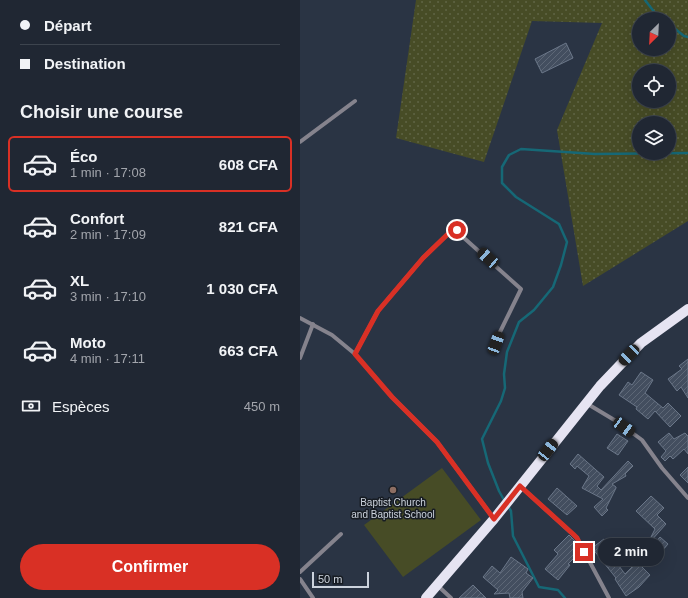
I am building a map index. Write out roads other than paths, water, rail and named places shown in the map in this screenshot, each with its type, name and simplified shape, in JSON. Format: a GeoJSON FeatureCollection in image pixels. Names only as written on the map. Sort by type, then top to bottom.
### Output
{"type":"FeatureCollection","features":[{"type":"Feature","properties":{"kind":"highway"},"geometry":{"type":"LineString","coordinates":[[426,598],[497,516],[600,386],[639,345],[688,309]]}},
{"type":"Feature","properties":{"kind":"street"},"geometry":{"type":"LineString","coordinates":[[300,142],[355,101]]}},
{"type":"Feature","properties":{"kind":"street"},"geometry":{"type":"LineString","coordinates":[[355,354],[378,311],[423,258],[454,229],[521,289],[499,334],[493,351]]}},
{"type":"Feature","properties":{"kind":"street"},"geometry":{"type":"LineString","coordinates":[[300,318],[314,324],[332,335],[355,354],[392,397],[437,442],[497,516]]}},
{"type":"Feature","properties":{"kind":"street"},"geometry":{"type":"LineString","coordinates":[[300,358],[314,324]]}},
{"type":"Feature","properties":{"kind":"street"},"geometry":{"type":"LineString","coordinates":[[586,403],[616,421],[642,440],[662,468],[688,498]]}},
{"type":"Feature","properties":{"kind":"street"},"geometry":{"type":"LineString","coordinates":[[520,486],[577,538],[609,598]]}},
{"type":"Feature","properties":{"kind":"street"},"geometry":{"type":"LineString","coordinates":[[300,572],[341,534]]}},
{"type":"Feature","properties":{"kind":"street"},"geometry":{"type":"LineString","coordinates":[[300,579],[313,598]]}},
{"type":"Feature","properties":{"kind":"street"},"geometry":{"type":"LineString","coordinates":[[437,585],[451,598]]}},
{"type":"Feature","properties":{"kind":"waterway"},"geometry":{"type":"LineString","coordinates":[[645,0],[654,12]]}},
{"type":"Feature","properties":{"kind":"waterway"},"geometry":{"type":"LineString","coordinates":[[676,30],[684,36],[688,37]]}},
{"type":"Feature","properties":{"kind":"waterway"},"geometry":{"type":"LineString","coordinates":[[504,500],[488,463],[482,439],[501,401],[505,388],[504,374],[507,352],[519,322],[534,310],[553,287],[567,242],[559,224],[516,197],[502,183],[502,167],[509,155],[521,149],[595,154],[688,153]]}},
{"type":"Feature","properties":{"kind":"waterway"},"geometry":{"type":"LineString","coordinates":[[508,506],[511,511],[513,536],[539,587],[558,590],[565,598]]}},
{"type":"Feature","properties":{"kind":"place","name":"Baptist Church and Baptist School"},"geometry":{"type":"Point","coordinates":[393,490]}}]}
